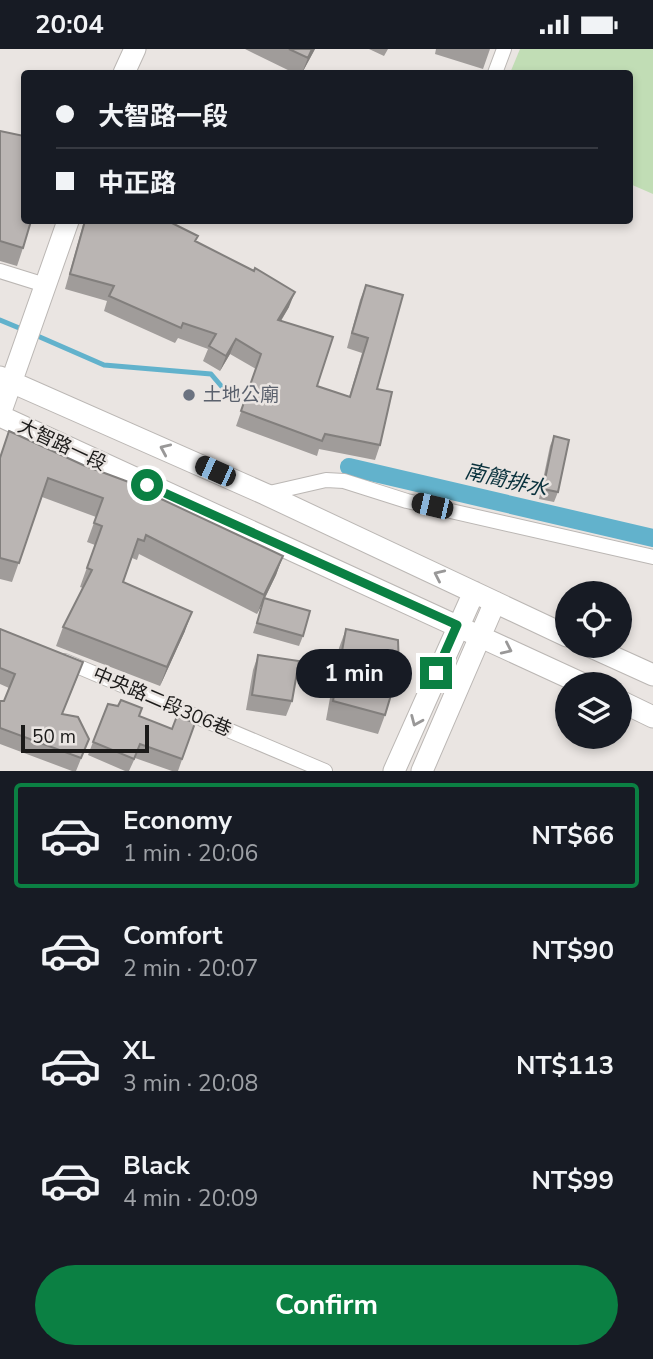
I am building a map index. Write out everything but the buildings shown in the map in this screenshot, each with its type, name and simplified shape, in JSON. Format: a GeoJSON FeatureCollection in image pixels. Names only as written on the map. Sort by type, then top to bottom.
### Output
{"type":"FeatureCollection","features":[{"type":"Feature","properties":{"kind":"street"},"geometry":{"type":"LineString","coordinates":[[125,70],[135,49]]}},
{"type":"Feature","properties":{"kind":"street"},"geometry":{"type":"LineString","coordinates":[[496,70],[504,49]]}},
{"type":"Feature","properties":{"kind":"street"},"geometry":{"type":"LineString","coordinates":[[0,415],[6,379],[24,347],[67,224]]}},
{"type":"Feature","properties":{"kind":"street"},"geometry":{"type":"LineString","coordinates":[[0,271],[45,285]]}},
{"type":"Feature","properties":{"kind":"street","name":"大智路一段"},"geometry":{"type":"LineString","coordinates":[[6,379],[265,494],[555,630]]}},
{"type":"Feature","properties":{"kind":"street","name":"大智路一段"},"geometry":{"type":"LineString","coordinates":[[0,415],[557,672]]}},
{"type":"Feature","properties":{"kind":"street"},"geometry":{"type":"LineString","coordinates":[[265,494],[326,480],[344,481],[407,501],[653,557]]}},
{"type":"Feature","properties":{"kind":"street"},"geometry":{"type":"LineString","coordinates":[[394,771],[474,592]]}},
{"type":"Feature","properties":{"kind":"street"},"geometry":{"type":"LineString","coordinates":[[422,771],[495,603]]}},
{"type":"Feature","properties":{"kind":"street","name":"中央路二段306巷"},"geometry":{"type":"LineString","coordinates":[[51,655],[325,771]]}},
{"type":"Feature","properties":{"kind":"street"},"geometry":{"type":"LineString","coordinates":[[615,658],[653,675]]}},
{"type":"Feature","properties":{"kind":"street"},"geometry":{"type":"LineString","coordinates":[[632,707],[653,717]]}},
{"type":"Feature","properties":{"kind":"green space"},"geometry":{"type":"Polygon","coordinates":[[[520,49],[653,49],[653,194],[633,185],[633,70],[511,70],[520,49]]]}},
{"type":"Feature","properties":{"kind":"waterway"},"geometry":{"type":"LineString","coordinates":[[0,320],[24,330]]}},
{"type":"Feature","properties":{"kind":"waterway"},"geometry":{"type":"LineString","coordinates":[[33,334],[104,365],[211,374],[234,401]]}},
{"type":"Feature","properties":{"kind":"waterway","name":"南簡排水"},"geometry":{"type":"LineString","coordinates":[[349,467],[653,538]]}},
{"type":"Feature","properties":{"kind":"place","name":"土地公廟"},"geometry":{"type":"Point","coordinates":[189,395]}},
{"type":"Feature","properties":{"kind":"route"},"geometry":{"type":"LineString","coordinates":[[147,485],[457,625],[436,673]]}}]}
